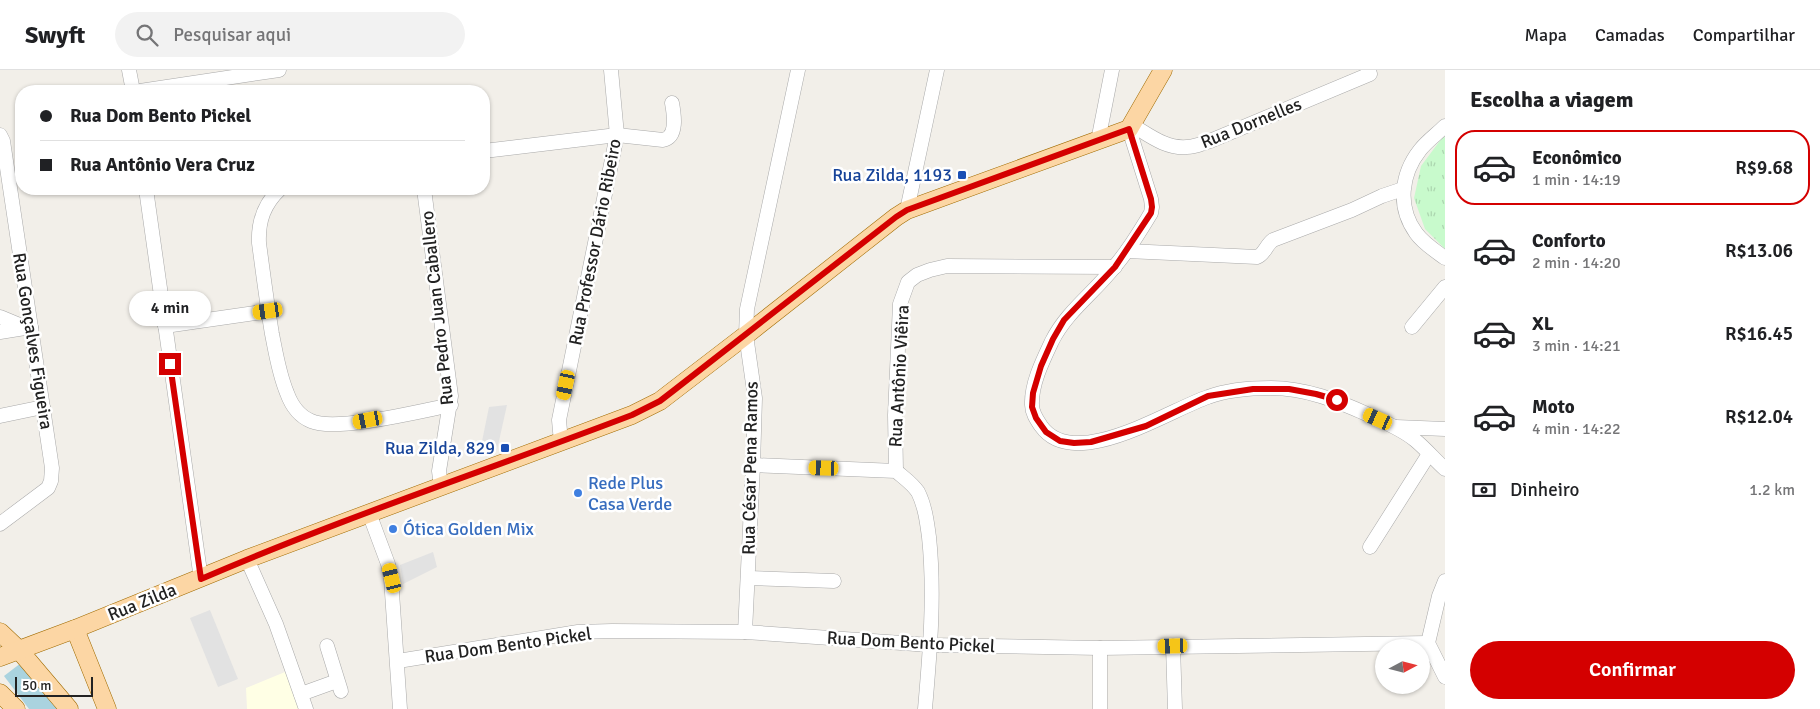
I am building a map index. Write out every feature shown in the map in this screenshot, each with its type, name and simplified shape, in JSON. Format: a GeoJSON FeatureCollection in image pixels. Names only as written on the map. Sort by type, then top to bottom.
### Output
{"type":"FeatureCollection","features":[{"type":"Feature","properties":{"kind":"main road"},"geometry":{"type":"LineString","coordinates":[[1130,127],[1163,70]]}},
{"type":"Feature","properties":{"kind":"main road","name":"Rua Zilda"},"geometry":{"type":"LineString","coordinates":[[0,657],[76,629],[248,559],[632,415],[660,401],[907,210],[1098,141],[1130,127]]}},
{"type":"Feature","properties":{"kind":"main road"},"geometry":{"type":"LineString","coordinates":[[76,629],[107,709]]}},
{"type":"Feature","properties":{"kind":"main road"},"geometry":{"type":"LineString","coordinates":[[0,632],[20,650],[70,709]]}},
{"type":"Feature","properties":{"kind":"street"},"geometry":{"type":"LineString","coordinates":[[130,70],[132,85]]}},
{"type":"Feature","properties":{"kind":"street"},"geometry":{"type":"LineString","coordinates":[[203,81],[215,70]]}},
{"type":"Feature","properties":{"kind":"street"},"geometry":{"type":"LineString","coordinates":[[178,85],[279,70]]}},
{"type":"Feature","properties":{"kind":"street","name":"Rua Professor Dário Ribeiro"},"geometry":{"type":"LineString","coordinates":[[560,442],[559,420],[617,135],[612,70]]}},
{"type":"Feature","properties":{"kind":"street","name":"Rua César Pena Ramos"},"geometry":{"type":"LineString","coordinates":[[745,632],[754,465],[755,398],[746,335],[749,295],[798,70]]}},
{"type":"Feature","properties":{"kind":"street"},"geometry":{"type":"LineString","coordinates":[[907,210],[937,70]]}},
{"type":"Feature","properties":{"kind":"street"},"geometry":{"type":"LineString","coordinates":[[1098,141],[1112,70]]}},
{"type":"Feature","properties":{"kind":"street","name":"Rua Dornelles"},"geometry":{"type":"LineString","coordinates":[[1130,127],[1162,143],[1175,147],[1188,147],[1210,141],[1370,74]]}},
{"type":"Feature","properties":{"kind":"street"},"geometry":{"type":"LineString","coordinates":[[490,150],[617,135],[667,139],[670,136],[674,123],[672,104]]}},
{"type":"Feature","properties":{"kind":"street"},"geometry":{"type":"LineString","coordinates":[[1445,126],[1421,148],[1414,158],[1403,189],[1405,209],[1415,232],[1427,245],[1445,258]]}},
{"type":"Feature","properties":{"kind":"street"},"geometry":{"type":"LineString","coordinates":[[1130,127],[1152,207],[1151,213],[1115,267],[1064,320],[1053,339],[1041,366],[1033,393],[1032,407],[1036,418],[1046,432],[1060,441],[1074,443],[1091,442],[1146,426],[1208,396],[1272,388],[1316,394],[1337,400],[1414,439],[1445,469]]}},
{"type":"Feature","properties":{"kind":"street","name":"Rua Gonçalves Figueira"},"geometry":{"type":"LineString","coordinates":[[0,135],[3,142],[28,327],[52,468],[51,481],[48,488],[40,496],[0,524]]}},
{"type":"Feature","properties":{"kind":"street"},"geometry":{"type":"LineString","coordinates":[[1127,251],[1256,257],[1262,255],[1267,244],[1273,240],[1403,189]]}},
{"type":"Feature","properties":{"kind":"street"},"geometry":{"type":"LineString","coordinates":[[147,195],[201,579]]}},
{"type":"Feature","properties":{"kind":"street"},"geometry":{"type":"LineString","coordinates":[[274,195],[262,214],[258,230],[259,243],[268,311],[278,364],[287,395],[295,408],[312,422],[324,424],[352,423],[451,405]]}},
{"type":"Feature","properties":{"kind":"street","name":"Rua Pedro Juan Caballero"},"geometry":{"type":"LineString","coordinates":[[425,195],[451,405],[439,471],[441,486]]}},
{"type":"Feature","properties":{"kind":"street","name":"Rua Antônio Viêira"},"geometry":{"type":"LineString","coordinates":[[896,471],[895,415],[900,304],[908,282],[930,270],[946,266],[1115,267]]}},
{"type":"Feature","properties":{"kind":"street"},"geometry":{"type":"LineString","coordinates":[[1412,327],[1445,287]]}},
{"type":"Feature","properties":{"kind":"street"},"geometry":{"type":"LineString","coordinates":[[165,326],[268,311]]}},
{"type":"Feature","properties":{"kind":"street"},"geometry":{"type":"LineString","coordinates":[[0,317],[28,327]]}},
{"type":"Feature","properties":{"kind":"street"},"geometry":{"type":"LineString","coordinates":[[0,332],[28,327]]}},
{"type":"Feature","properties":{"kind":"street"},"geometry":{"type":"LineString","coordinates":[[0,416],[43,407]]}},
{"type":"Feature","properties":{"kind":"street"},"geometry":{"type":"LineString","coordinates":[[1393,427],[1445,429]]}},
{"type":"Feature","properties":{"kind":"street"},"geometry":{"type":"LineString","coordinates":[[1370,547],[1429,454]]}},
{"type":"Feature","properties":{"kind":"street"},"geometry":{"type":"LineString","coordinates":[[754,465],[896,471],[911,482],[918,494],[926,516],[932,580],[925,709]]}},
{"type":"Feature","properties":{"kind":"street"},"geometry":{"type":"LineString","coordinates":[[369,513],[392,578],[400,709]]}},
{"type":"Feature","properties":{"kind":"street"},"geometry":{"type":"LineString","coordinates":[[248,559],[276,624],[306,709]]}},
{"type":"Feature","properties":{"kind":"street"},"geometry":{"type":"LineString","coordinates":[[748,578],[834,581]]}},
{"type":"Feature","properties":{"kind":"street"},"geometry":{"type":"LineString","coordinates":[[1429,639],[1438,596],[1445,581]]}},
{"type":"Feature","properties":{"kind":"street","name":"Rua Dom Bento Pickel"},"geometry":{"type":"LineString","coordinates":[[398,661],[578,632],[745,632],[930,644],[1100,648],[1375,644]]}},
{"type":"Feature","properties":{"kind":"street"},"geometry":{"type":"LineString","coordinates":[[301,694],[339,686],[328,646]]}},
{"type":"Feature","properties":{"kind":"street"},"geometry":{"type":"LineString","coordinates":[[1173,646],[1175,709]]}},
{"type":"Feature","properties":{"kind":"street"},"geometry":{"type":"LineString","coordinates":[[1430,647],[1445,677]]}},
{"type":"Feature","properties":{"kind":"street"},"geometry":{"type":"LineString","coordinates":[[1100,648],[1100,709]]}},
{"type":"Feature","properties":{"kind":"shaded area"},"geometry":{"type":"Polygon","coordinates":[[[507,405],[497,450],[479,456],[489,407],[507,405]]]}},
{"type":"Feature","properties":{"kind":"shaded area"},"geometry":{"type":"Polygon","coordinates":[[[433,552],[437,567],[403,584],[400,565],[433,552]]]}},
{"type":"Feature","properties":{"kind":"shaded area"},"geometry":{"type":"Polygon","coordinates":[[[210,610],[238,679],[218,687],[190,618],[210,610]]]}},
{"type":"Feature","properties":{"kind":"shaded area"},"geometry":{"type":"Polygon","coordinates":[[[285,672],[293,686],[301,709],[247,709],[246,688],[285,672]]]}},
{"type":"Feature","properties":{"kind":"green space"},"geometry":{"type":"Polygon","coordinates":[[[1445,137],[1445,249],[1425,229],[1414,198],[1421,166],[1442,138],[1445,137]]]}},
{"type":"Feature","properties":{"kind":"water"},"geometry":{"type":"Polygon","coordinates":[[[21,663],[59,709],[29,709],[4,676],[21,663]]]}},
{"type":"Feature","properties":{"kind":"place","name":"Rua Zilda, 1193"},"geometry":{"type":"Point","coordinates":[962,175]}},
{"type":"Feature","properties":{"kind":"place","name":"Rua Zilda, 829"},"geometry":{"type":"Point","coordinates":[505,448]}},
{"type":"Feature","properties":{"kind":"place","name":"Rede Plus Casa Verde"},"geometry":{"type":"Point","coordinates":[578,493]}},
{"type":"Feature","properties":{"kind":"place","name":"Ótica Golden Mix"},"geometry":{"type":"Point","coordinates":[393,529]}},
{"type":"Feature","properties":{"kind":"route"},"geometry":{"type":"LineString","coordinates":[[170,364],[201,579],[248,559],[632,415],[660,401],[907,210],[1129,129],[1151,199],[1151,213],[1115,267],[1064,320],[1053,339],[1041,366],[1033,393],[1032,407],[1036,418],[1046,432],[1060,441],[1074,443],[1091,442],[1146,426],[1208,396],[1253,389],[1289,389],[1337,400]]}}]}
